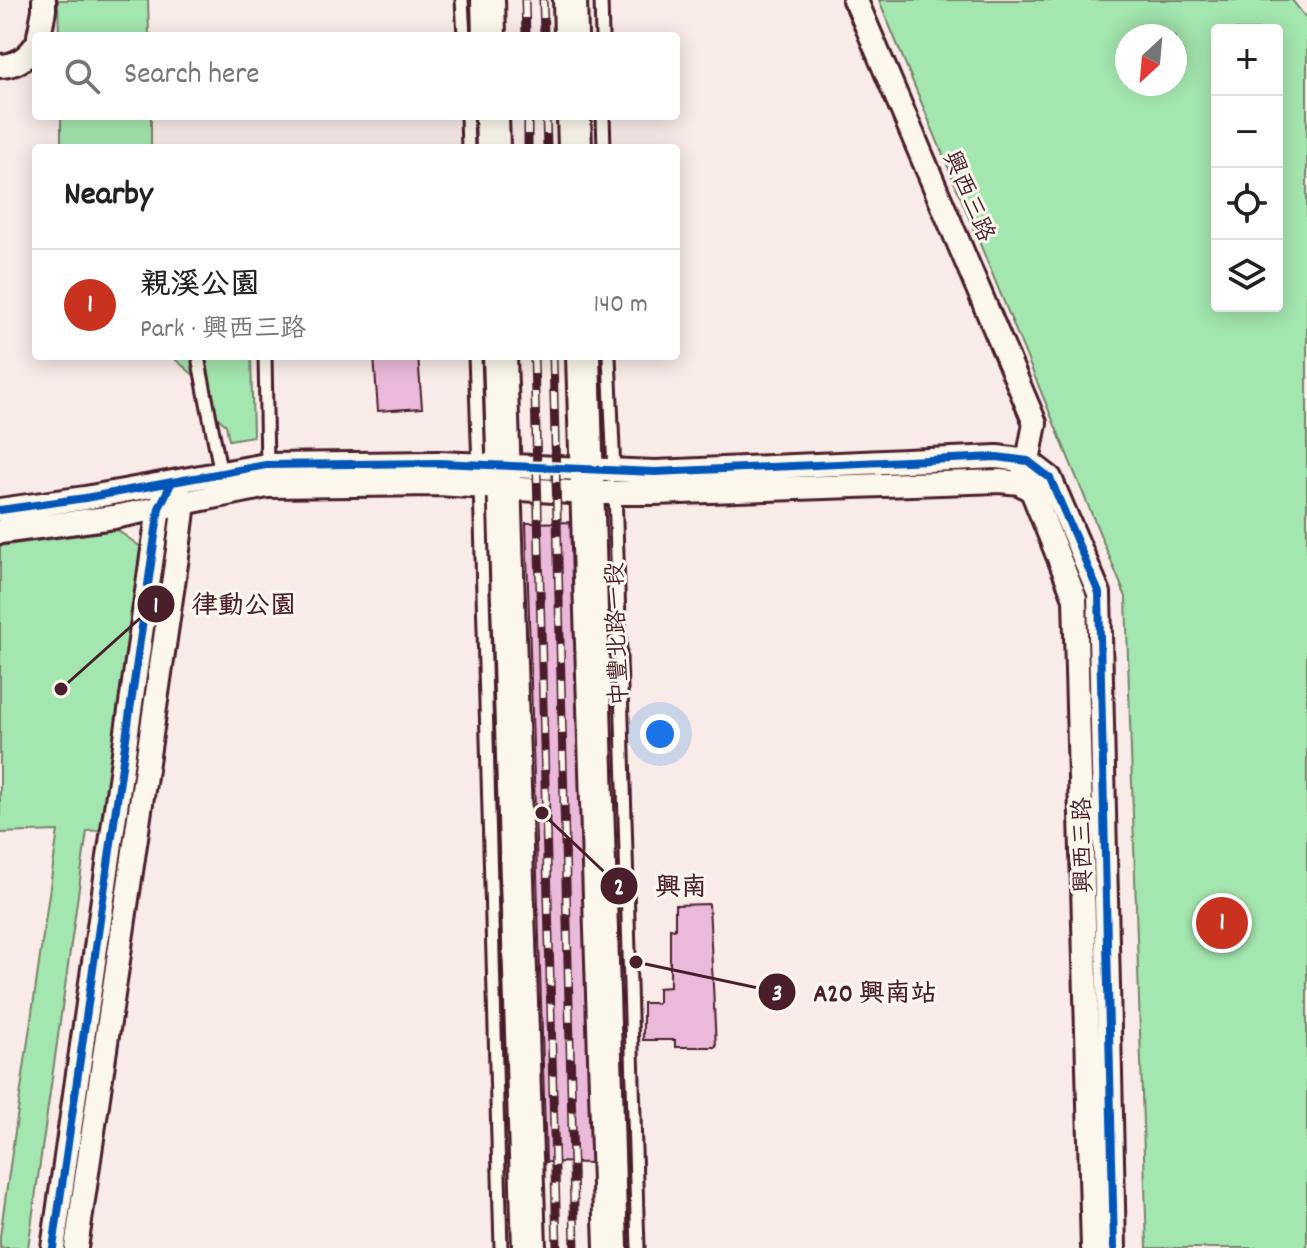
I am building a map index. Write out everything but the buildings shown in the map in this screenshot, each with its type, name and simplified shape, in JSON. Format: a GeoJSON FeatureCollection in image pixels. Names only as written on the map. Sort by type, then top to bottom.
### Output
{"type":"FeatureCollection","features":[{"type":"Feature","properties":{"kind":"main road"},"geometry":{"type":"LineString","coordinates":[[488,0],[489,32]]}},
{"type":"Feature","properties":{"kind":"main road"},"geometry":{"type":"LineString","coordinates":[[570,0],[571,32]]}},
{"type":"Feature","properties":{"kind":"main road"},"geometry":{"type":"LineString","coordinates":[[492,120],[493,144]]}},
{"type":"Feature","properties":{"kind":"main road"},"geometry":{"type":"LineString","coordinates":[[574,120],[575,144]]}},
{"type":"Feature","properties":{"kind":"main road"},"geometry":{"type":"LineString","coordinates":[[500,360],[492,476],[529,1248]]}},
{"type":"Feature","properties":{"kind":"main road","name":"中豐北路一段"},"geometry":{"type":"LineString","coordinates":[[584,360],[601,482],[611,1248]]}},
{"type":"Feature","properties":{"kind":"street"},"geometry":{"type":"LineString","coordinates":[[40,32],[44,0]]}},
{"type":"Feature","properties":{"kind":"street","name":"興西三路"},"geometry":{"type":"LineString","coordinates":[[854,0],[1035,423],[1028,461],[1020,483],[1032,491],[1075,598],[1093,1248]]}},
{"type":"Feature","properties":{"kind":"street"},"geometry":{"type":"LineString","coordinates":[[0,66],[9,66],[27,57],[32,50]]}},
{"type":"Feature","properties":{"kind":"street"},"geometry":{"type":"LineString","coordinates":[[601,482],[655,472],[997,457],[1028,461]]}},
{"type":"Feature","properties":{"kind":"street","name":"興西三路"},"geometry":{"type":"LineString","coordinates":[[1028,461],[1050,478],[1099,593],[1114,1248]]}},
{"type":"Feature","properties":{"kind":"street"},"geometry":{"type":"LineString","coordinates":[[0,510],[221,474],[424,484],[492,476],[601,482],[686,492],[999,481],[1020,483]]}},
{"type":"Feature","properties":{"kind":"street"},"geometry":{"type":"LineString","coordinates":[[0,532],[105,518],[184,503],[267,475]]}},
{"type":"Feature","properties":{"kind":"street"},"geometry":{"type":"LineString","coordinates":[[76,1248],[184,503],[172,482]]}},
{"type":"Feature","properties":{"kind":"street"},"geometry":{"type":"LineString","coordinates":[[53,1248],[159,508],[172,482]]}},
{"type":"Feature","properties":{"kind":"lane"},"geometry":{"type":"LineString","coordinates":[[462,0],[464,32]]}},
{"type":"Feature","properties":{"kind":"lane"},"geometry":{"type":"LineString","coordinates":[[601,0],[602,32]]}},
{"type":"Feature","properties":{"kind":"lane"},"geometry":{"type":"LineString","coordinates":[[467,120],[468,144]]}},
{"type":"Feature","properties":{"kind":"lane"},"geometry":{"type":"LineString","coordinates":[[603,120],[604,144]]}},
{"type":"Feature","properties":{"kind":"lane"},"geometry":{"type":"LineString","coordinates":[[265,360],[267,475]]}},
{"type":"Feature","properties":{"kind":"lane"},"geometry":{"type":"LineString","coordinates":[[476,360],[492,476],[501,1248]]}},
{"type":"Feature","properties":{"kind":"lane","name":"中豐北路一段"},"geometry":{"type":"LineString","coordinates":[[609,360],[601,482],[638,1248]]}},
{"type":"Feature","properties":{"kind":"lane"},"geometry":{"type":"LineString","coordinates":[[199,362],[221,474]]}},
{"type":"Feature","properties":{"kind":"green space"},"geometry":{"type":"Polygon","coordinates":[[[58,0],[148,0],[149,32],[59,32],[58,0]]]}},
{"type":"Feature","properties":{"kind":"green space"},"geometry":{"type":"Polygon","coordinates":[[[879,0],[1292,0],[1307,19],[1307,1248],[1147,1248],[1126,597],[879,0]]]}},
{"type":"Feature","properties":{"kind":"green space"},"geometry":{"type":"Polygon","coordinates":[[[61,120],[151,120],[151,144],[61,144],[61,120]]]}},
{"type":"Feature","properties":{"kind":"green space"},"geometry":{"type":"Polygon","coordinates":[[[176,360],[251,360],[253,436],[229,440],[226,425],[211,412],[195,376],[176,360]]]}},
{"type":"Feature","properties":{"kind":"green space"},"geometry":{"type":"Polygon","coordinates":[[[117,530],[141,547],[101,830],[87,831],[28,1248],[0,1248],[58,831],[0,833],[0,546],[117,530]]]}},
{"type":"Feature","properties":{"kind":"railway"},"geometry":{"type":"LineString","coordinates":[[525,0],[526,32]]}},
{"type":"Feature","properties":{"kind":"railway"},"geometry":{"type":"LineString","coordinates":[[543,0],[544,32]]}},
{"type":"Feature","properties":{"kind":"railway"},"geometry":{"type":"LineString","coordinates":[[528,120],[528,144]]}},
{"type":"Feature","properties":{"kind":"railway"},"geometry":{"type":"LineString","coordinates":[[546,120],[547,144]]}},
{"type":"Feature","properties":{"kind":"railway"},"geometry":{"type":"LineString","coordinates":[[534,360],[557,1248]]}},
{"type":"Feature","properties":{"kind":"railway"},"geometry":{"type":"LineString","coordinates":[[553,360],[575,1248]]}},
{"type":"Feature","properties":{"kind":"cycle path"},"geometry":{"type":"LineString","coordinates":[[0,510],[266,465],[438,463],[655,472],[997,457],[1028,461],[1050,478],[1099,593],[1114,1248]]}},
{"type":"Feature","properties":{"kind":"cycle path"},"geometry":{"type":"LineString","coordinates":[[53,1248],[159,508],[172,482]]}},
{"type":"Feature","properties":{"kind":"place","name":"律動公園"},"geometry":{"type":"Point","coordinates":[61,689]}},
{"type":"Feature","properties":{"kind":"place","name":"興南"},"geometry":{"type":"Point","coordinates":[542,813]}},
{"type":"Feature","properties":{"kind":"place","name":"親溪公園"},"geometry":{"type":"Point","coordinates":[1222,923]}},
{"type":"Feature","properties":{"kind":"place","name":"A20 興南站"},"geometry":{"type":"Point","coordinates":[636,962]}}]}
